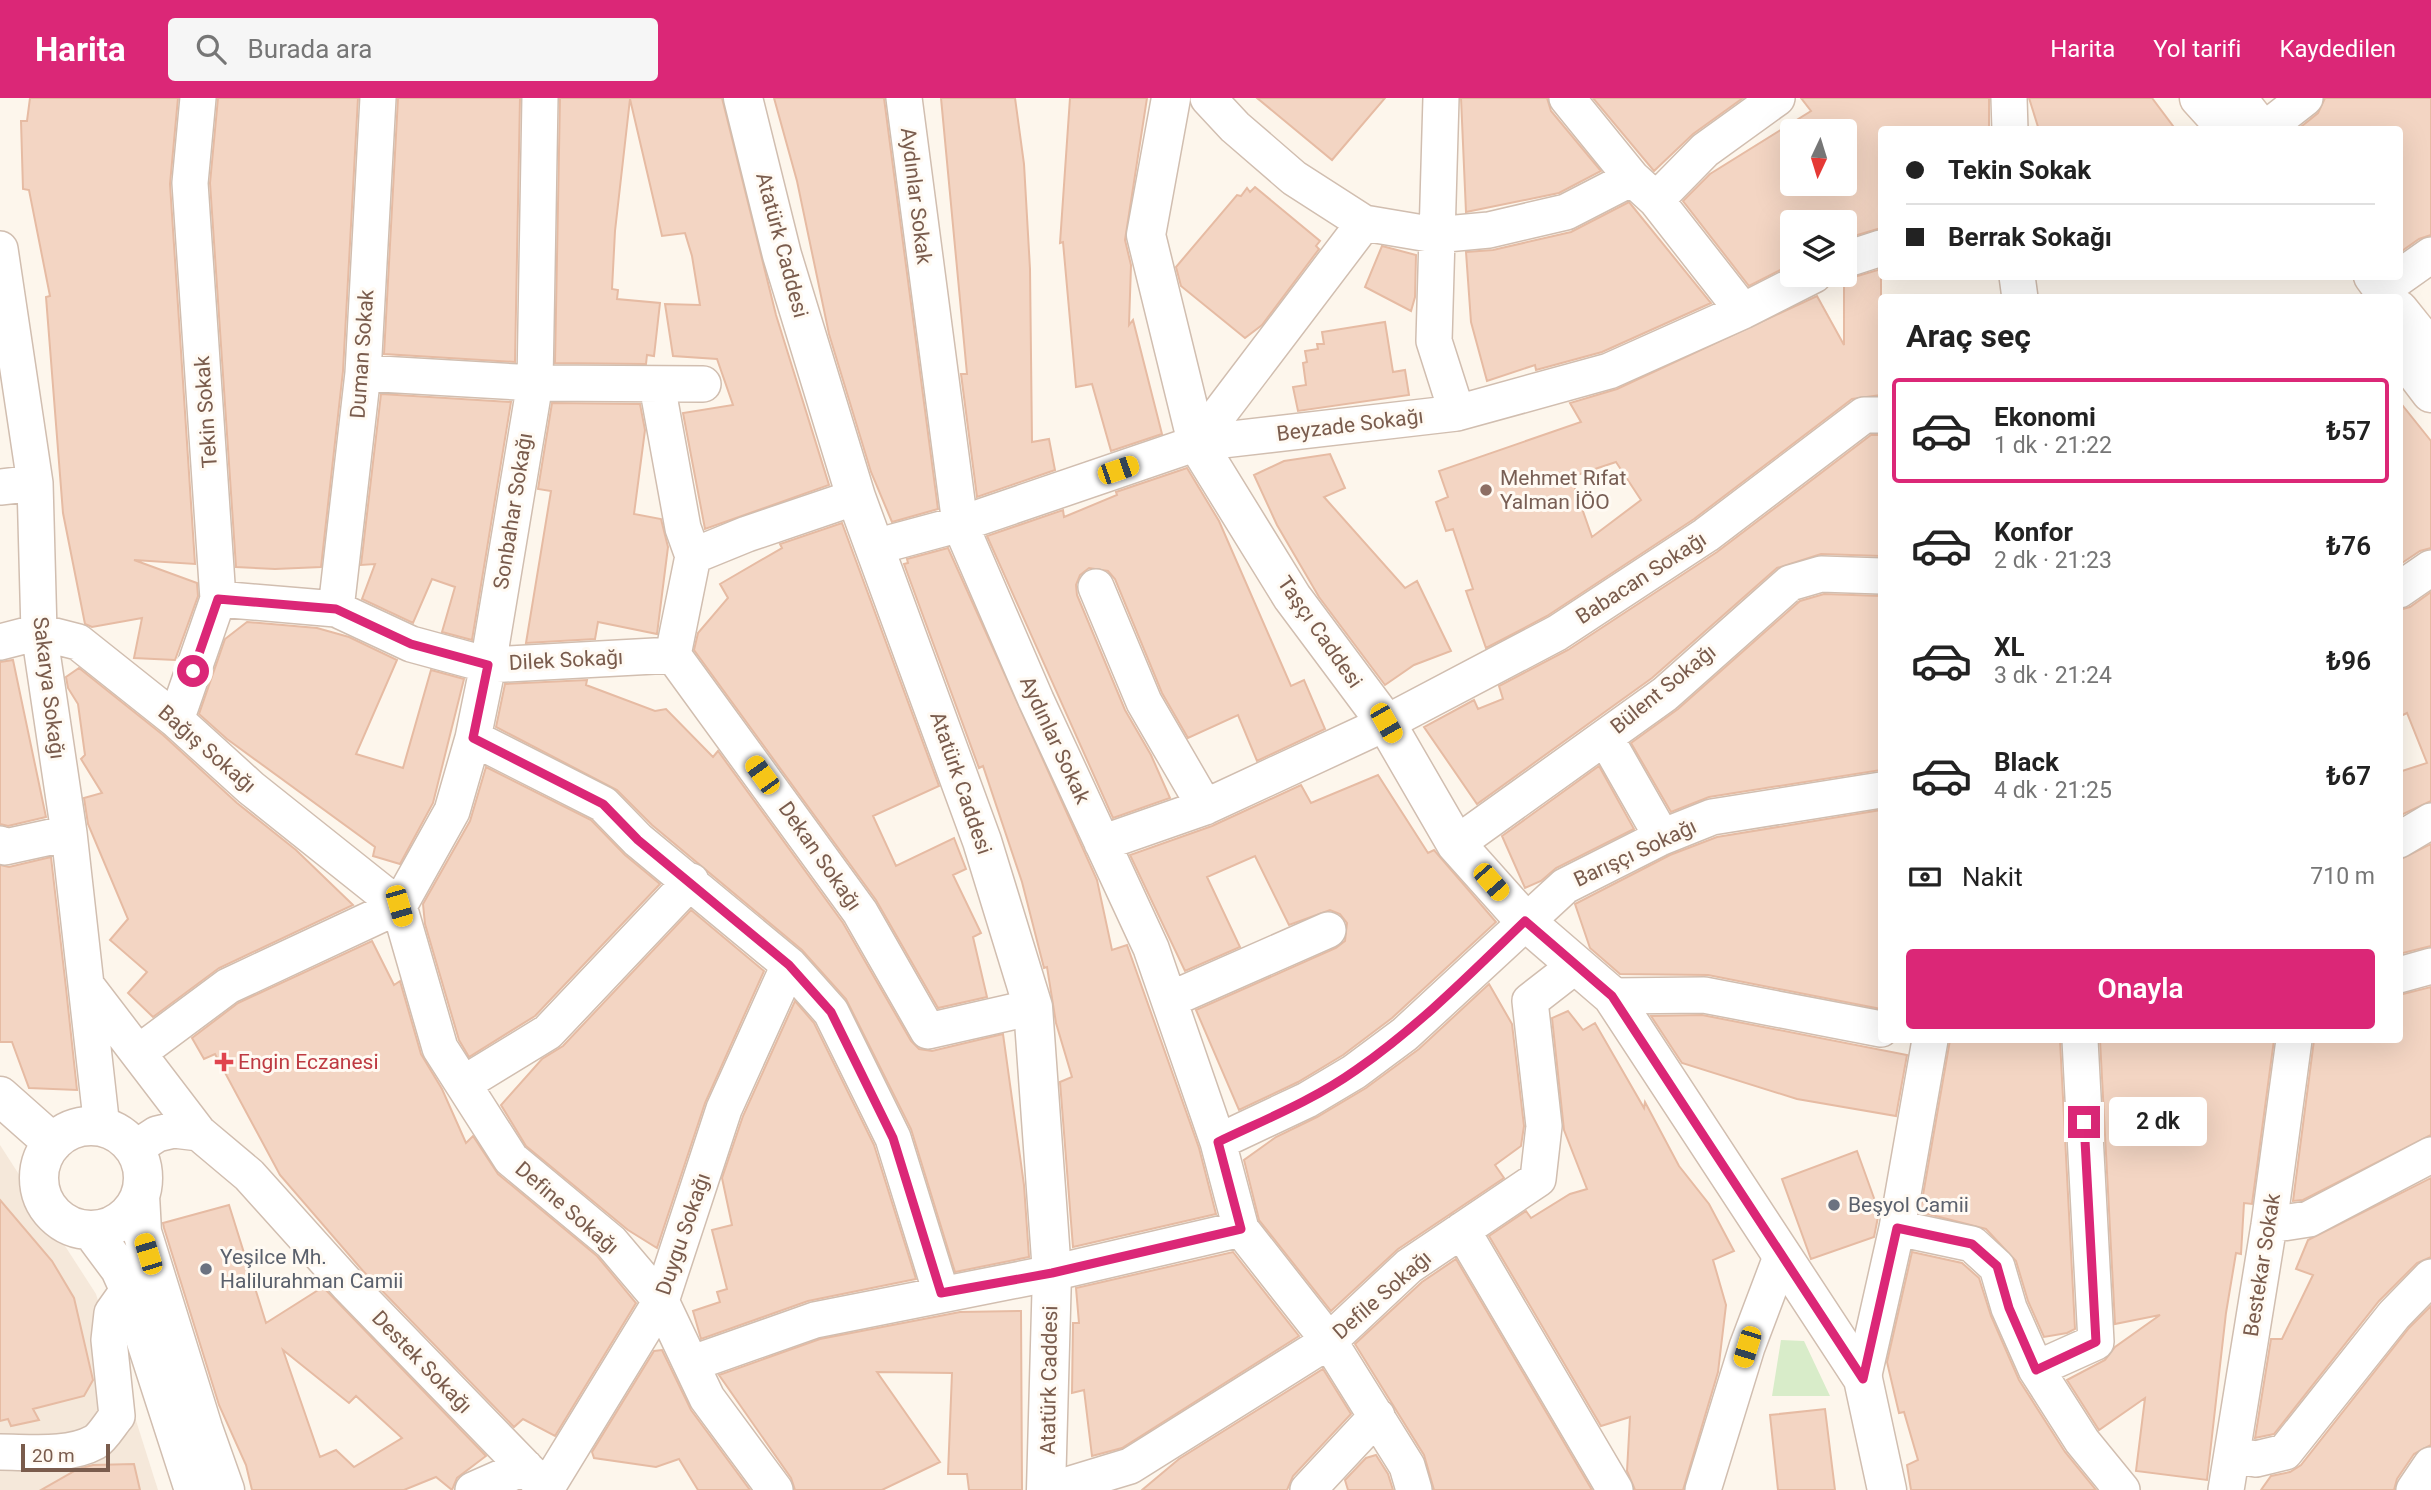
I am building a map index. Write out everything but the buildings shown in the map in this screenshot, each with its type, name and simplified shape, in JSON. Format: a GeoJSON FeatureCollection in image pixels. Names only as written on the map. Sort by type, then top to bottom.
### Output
{"type":"FeatureCollection","features":[{"type":"Feature","properties":{"kind":"street","name":"Tekin Sokak"},"geometry":{"type":"LineString","coordinates":[[176,720],[218,599],[190,183],[198,98]]}},
{"type":"Feature","properties":{"kind":"street","name":"Duman Sokak"},"geometry":{"type":"LineString","coordinates":[[336,609],[363,373],[378,98]]}},
{"type":"Feature","properties":{"kind":"street","name":"Sonbahar Sokağı"},"geometry":{"type":"LineString","coordinates":[[399,906],[452,811],[473,738],[488,665],[534,383],[540,98]]}},
{"type":"Feature","properties":{"kind":"street","name":"Atatürk Caddesi"},"geometry":{"type":"LineString","coordinates":[[743,98],[782,255],[856,497],[982,841],[1033,1007],[1052,1273],[1049,1490]]}},
{"type":"Feature","properties":{"kind":"street","name":"Aydınlar Sokak"},"geometry":{"type":"LineString","coordinates":[[904,98],[960,524],[1151,948],[1218,1142],[1241,1229],[1329,1341],[1407,1466],[1414,1490]]}},
{"type":"Feature","properties":{"kind":"street","name":"Taşçı Caddesi"},"geometry":{"type":"LineString","coordinates":[[1171,98],[1146,235],[1198,443],[1292,597],[1386,723],[1456,844],[1525,921],[1612,996],[1863,1379],[1887,1490]]}},
{"type":"Feature","properties":{"kind":"street"},"geometry":{"type":"LineString","coordinates":[[1208,98],[1235,127],[1294,178],[1364,223],[1435,235],[1489,230],[1566,212],[1644,189],[1705,150],[1777,98]]}},
{"type":"Feature","properties":{"kind":"street"},"geometry":{"type":"LineString","coordinates":[[1441,98],[1434,341],[1457,413]]}},
{"type":"Feature","properties":{"kind":"street"},"geometry":{"type":"LineString","coordinates":[[1567,98],[1743,312]]}},
{"type":"Feature","properties":{"kind":"street"},"geometry":{"type":"LineString","coordinates":[[2009,98],[2010,126]]}},
{"type":"Feature","properties":{"kind":"street"},"geometry":{"type":"LineString","coordinates":[[2199,98],[2224,126]]}},
{"type":"Feature","properties":{"kind":"street"},"geometry":{"type":"LineString","coordinates":[[2236,98],[2260,126]]}},
{"type":"Feature","properties":{"kind":"street"},"geometry":{"type":"LineString","coordinates":[[2268,126],[2305,98]]}},
{"type":"Feature","properties":{"kind":"street"},"geometry":{"type":"LineString","coordinates":[[1198,443],[1364,223]]}},
{"type":"Feature","properties":{"kind":"street","name":"Sakarya Sokağı"},"geometry":{"type":"LineString","coordinates":[[0,249],[36,483],[39,632],[69,833],[102,1128]]}},
{"type":"Feature","properties":{"kind":"street"},"geometry":{"type":"LineString","coordinates":[[1857,256],[1878,249]]}},
{"type":"Feature","properties":{"kind":"street"},"geometry":{"type":"LineString","coordinates":[[2403,277],[2431,255]]}},
{"type":"Feature","properties":{"kind":"street"},"geometry":{"type":"LineString","coordinates":[[2351,280],[2377,294]]}},
{"type":"Feature","properties":{"kind":"street"},"geometry":{"type":"LineString","coordinates":[[2380,294],[2398,280]]}},
{"type":"Feature","properties":{"kind":"street","name":"Beyzade Sokağı"},"geometry":{"type":"LineString","coordinates":[[875,547],[960,524],[1198,443],[1457,413],[1609,371],[1743,312],[1791,287]]}},
{"type":"Feature","properties":{"kind":"street"},"geometry":{"type":"LineString","coordinates":[[2403,321],[2431,351]]}},
{"type":"Feature","properties":{"kind":"street"},"geometry":{"type":"LineString","coordinates":[[2403,356],[2431,393]]}},
{"type":"Feature","properties":{"kind":"street"},"geometry":{"type":"LineString","coordinates":[[363,373],[534,383],[703,384]]}},
{"type":"Feature","properties":{"kind":"street"},"geometry":{"type":"LineString","coordinates":[[657,385],[683,528],[693,556],[673,655]]}},
{"type":"Feature","properties":{"kind":"street","name":"Babacan Sokağı"},"geometry":{"type":"LineString","coordinates":[[1102,843],[1205,807],[1386,723],[1557,633],[1706,535],[1864,415],[1878,415]]}},
{"type":"Feature","properties":{"kind":"street"},"geometry":{"type":"LineString","coordinates":[[0,487],[36,483]]}},
{"type":"Feature","properties":{"kind":"street"},"geometry":{"type":"LineString","coordinates":[[693,556],[747,534],[856,497]]}},
{"type":"Feature","properties":{"kind":"street"},"geometry":{"type":"LineString","coordinates":[[2403,587],[2431,568]]}},
{"type":"Feature","properties":{"kind":"street","name":"Bülent Sokağı"},"geometry":{"type":"LineString","coordinates":[[1456,844],[1665,694],[1790,583],[1821,574],[1878,576]]}},
{"type":"Feature","properties":{"kind":"street"},"geometry":{"type":"LineString","coordinates":[[1096,587],[1144,702],[1205,807]]}},
{"type":"Feature","properties":{"kind":"street","name":"Dilek Sokağı"},"geometry":{"type":"LineString","coordinates":[[218,599],[336,609],[411,644],[488,665],[673,655]]}},
{"type":"Feature","properties":{"kind":"street","name":"Bağış Sokağı"},"geometry":{"type":"LineString","coordinates":[[0,642],[39,632],[78,642],[176,720],[251,788],[399,906]]}},
{"type":"Feature","properties":{"kind":"street","name":"Dekan Sokağı"},"geometry":{"type":"LineString","coordinates":[[673,655],[860,912],[929,1031],[1033,1007]]}},
{"type":"Feature","properties":{"kind":"street"},"geometry":{"type":"LineString","coordinates":[[1605,737],[1662,837]]}},
{"type":"Feature","properties":{"kind":"street"},"geometry":{"type":"LineString","coordinates":[[473,738],[603,804],[638,840],[691,881],[789,965],[831,1012],[893,1138],[941,1293]]}},
{"type":"Feature","properties":{"kind":"street","name":"Barışçı Sokağı"},"geometry":{"type":"LineString","coordinates":[[1218,1142],[1307,1100],[1354,1072],[1405,1034],[1565,886],[1662,837],[1712,817],[1878,790]]}},
{"type":"Feature","properties":{"kind":"street"},"geometry":{"type":"LineString","coordinates":[[2403,838],[2431,821]]}},
{"type":"Feature","properties":{"kind":"street"},"geometry":{"type":"LineString","coordinates":[[0,844],[5,847],[69,833]]}},
{"type":"Feature","properties":{"kind":"street"},"geometry":{"type":"LineString","coordinates":[[463,1084],[548,1031],[691,881]]}},
{"type":"Feature","properties":{"kind":"street"},"geometry":{"type":"LineString","coordinates":[[138,1053],[228,986],[399,906]]}},
{"type":"Feature","properties":{"kind":"street","name":"Define Sokağı"},"geometry":{"type":"LineString","coordinates":[[399,906],[440,1048],[511,1159],[611,1242],[661,1301],[693,1363],[707,1398],[775,1490]]}},
{"type":"Feature","properties":{"kind":"street"},"geometry":{"type":"LineString","coordinates":[[1169,1000],[1328,930]]}},
{"type":"Feature","properties":{"kind":"street","name":"Duygu Sokağı"},"geometry":{"type":"LineString","coordinates":[[540,1482],[661,1301],[724,1109],[789,965]]}},
{"type":"Feature","properties":{"kind":"street","name":"Defile Sokağı"},"geometry":{"type":"LineString","coordinates":[[1049,1490],[1130,1466],[1329,1341],[1409,1266],[1538,1179],[1544,1126],[1530,1001],[1574,966]]}},
{"type":"Feature","properties":{"kind":"street"},"geometry":{"type":"LineString","coordinates":[[2403,974],[2431,966]]}},
{"type":"Feature","properties":{"kind":"street","name":"Destek Sokağı"},"geometry":{"type":"LineString","coordinates":[[86,985],[200,1133],[248,1175],[340,1277],[540,1482]]}},
{"type":"Feature","properties":{"kind":"street"},"geometry":{"type":"LineString","coordinates":[[1612,996],[1704,995],[1878,1027]]}},
{"type":"Feature","properties":{"kind":"street"},"geometry":{"type":"LineString","coordinates":[[1863,1379],[1897,1228],[1929,1043]]}},
{"type":"Feature","properties":{"kind":"street"},"geometry":{"type":"LineString","coordinates":[[2036,1370],[2096,1342],[2080,1043]]}},
{"type":"Feature","properties":{"kind":"street","name":"Bestekar Sokak"},"geometry":{"type":"LineString","coordinates":[[2226,1490],[2269,1225],[2294,1043]]}},
{"type":"Feature","properties":{"kind":"street"},"geometry":{"type":"LineString","coordinates":[[2,1100],[53,1143]]}},
{"type":"Feature","properties":{"kind":"street"},"geometry":{"type":"LineString","coordinates":[[140,1195],[122,1220],[108,1227],[91,1230],[74,1227],[59,1219],[47,1206],[41,1191],[39,1174],[43,1157],[53,1143],[76,1129],[102,1128],[125,1139],[134,1149],[141,1163],[142,1231],[202,1428],[225,1490]]}},
{"type":"Feature","properties":{"kind":"street"},"geometry":{"type":"LineString","coordinates":[[134,1149],[157,1134],[174,1130],[200,1133]]}},
{"type":"Feature","properties":{"kind":"street"},"geometry":{"type":"LineString","coordinates":[[2269,1225],[2309,1219],[2431,1155]]}},
{"type":"Feature","properties":{"kind":"street"},"geometry":{"type":"LineString","coordinates":[[1897,1228],[1972,1244],[1997,1266],[2009,1308],[2036,1370],[2082,1441],[2122,1490]]}},
{"type":"Feature","properties":{"kind":"street"},"geometry":{"type":"LineString","coordinates":[[693,1363],[815,1320],[1052,1273],[1241,1229]]}},
{"type":"Feature","properties":{"kind":"street"},"geometry":{"type":"LineString","coordinates":[[91,1230],[120,1269],[129,1289],[194,1490]]}},
{"type":"Feature","properties":{"kind":"street"},"geometry":{"type":"LineString","coordinates":[[1462,1230],[1613,1489]]}},
{"type":"Feature","properties":{"kind":"street"},"geometry":{"type":"LineString","coordinates":[[1703,1490],[1747,1347],[1781,1257]]}},
{"type":"Feature","properties":{"kind":"street"},"geometry":{"type":"LineString","coordinates":[[2232,1455],[2256,1459],[2285,1452],[2394,1315],[2431,1277]]}},
{"type":"Feature","properties":{"kind":"street"},"geometry":{"type":"LineString","coordinates":[[0,1452],[73,1450],[97,1441],[109,1427],[117,1416],[110,1340],[112,1313],[129,1289]]}},
{"type":"Feature","properties":{"kind":"street"},"geometry":{"type":"LineString","coordinates":[[1308,1490],[1377,1416]]}},
{"type":"Feature","properties":{"kind":"street"},"geometry":{"type":"LineString","coordinates":[[2414,1490],[2431,1465]]}},
{"type":"Feature","properties":{"kind":"street"},"geometry":{"type":"LineString","coordinates":[[479,1489],[540,1482]]}},
{"type":"Feature","properties":{"kind":"shaded area"},"geometry":{"type":"Polygon","coordinates":[[[0,1145],[96,1294],[158,1490],[0,1490],[0,1145]]]}},
{"type":"Feature","properties":{"kind":"green space"},"geometry":{"type":"Polygon","coordinates":[[[1781,1340],[1804,1341],[1830,1396],[1772,1396],[1781,1340]]]}},
{"type":"Feature","properties":{"kind":"place","name":"Mehmet Rıfat Yalman İÖO"},"geometry":{"type":"Point","coordinates":[1486,490]}},
{"type":"Feature","properties":{"kind":"place","name":"Engin Eczanesi"},"geometry":{"type":"Point","coordinates":[224,1062]}},
{"type":"Feature","properties":{"kind":"place","name":"Beşyol Camii"},"geometry":{"type":"Point","coordinates":[1834,1205]}},
{"type":"Feature","properties":{"kind":"place","name":"Yeşilce Mh. Halilurahman Camii"},"geometry":{"type":"Point","coordinates":[206,1269]}},
{"type":"Feature","properties":{"kind":"route"},"geometry":{"type":"LineString","coordinates":[[193,671],[218,599],[336,609],[411,644],[488,665],[473,738],[603,804],[638,840],[691,881],[789,965],[831,1012],[893,1138],[941,1293],[1052,1273],[1241,1229],[1218,1142],[1307,1100],[1354,1072],[1405,1034],[1525,921],[1612,996],[1863,1379],[1897,1228],[1972,1244],[1997,1266],[2009,1308],[2036,1370],[2096,1342],[2084,1122]]}}]}
